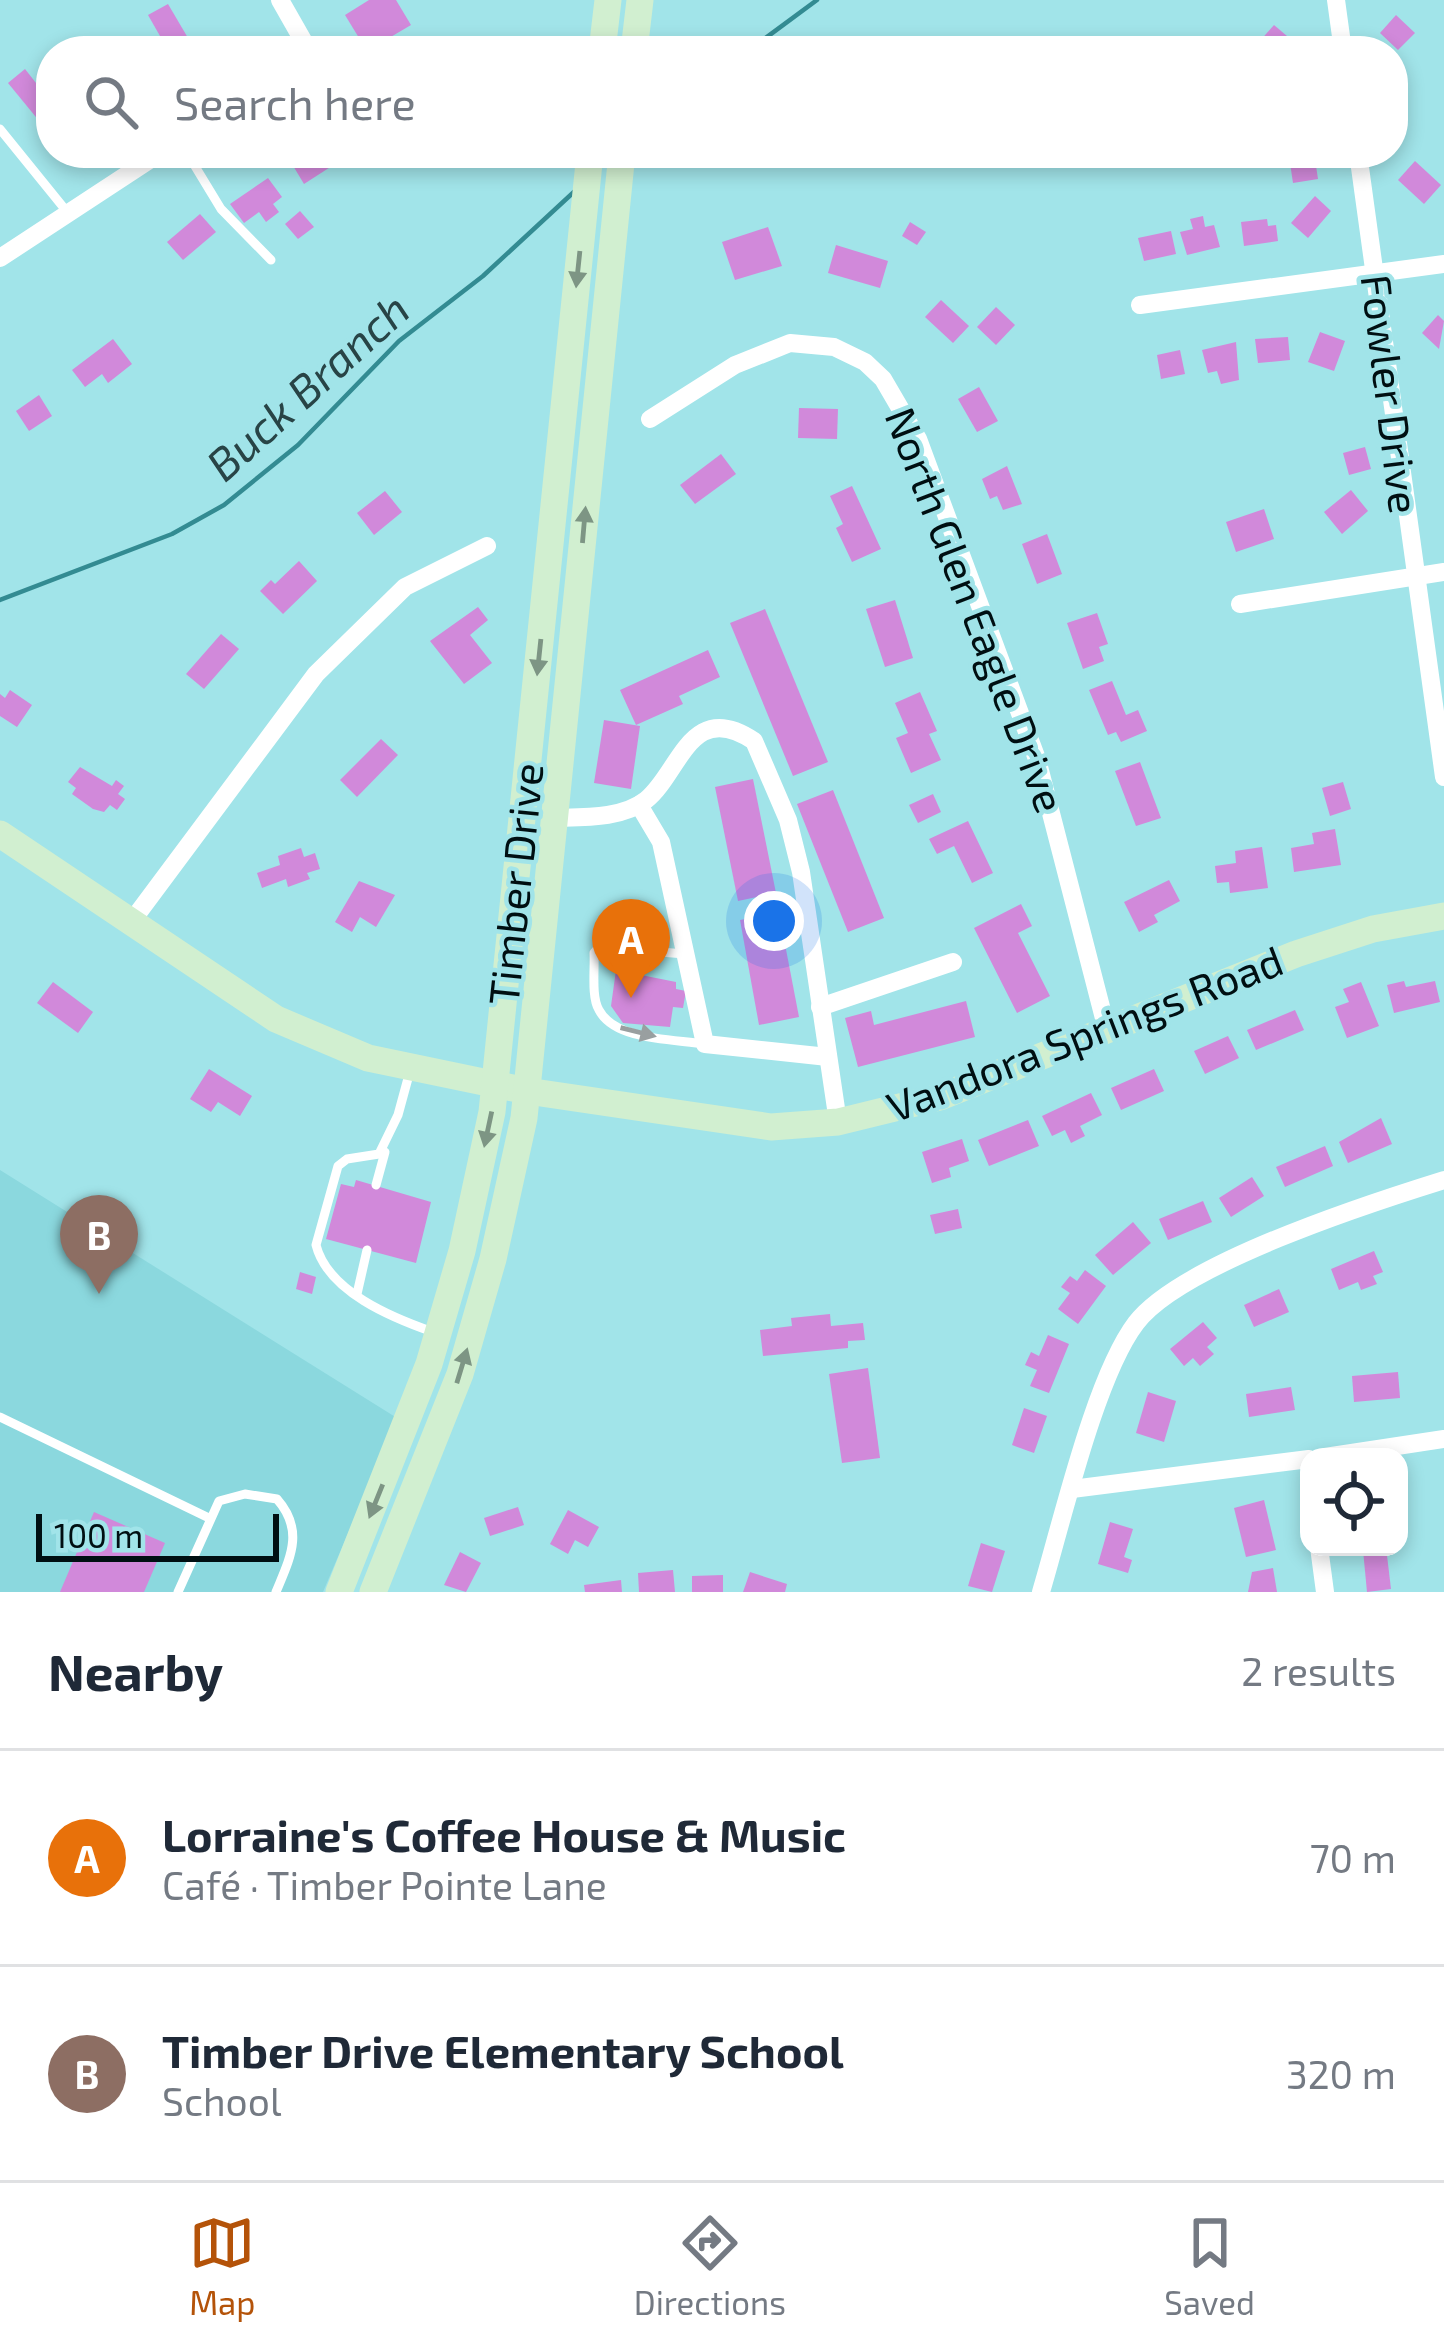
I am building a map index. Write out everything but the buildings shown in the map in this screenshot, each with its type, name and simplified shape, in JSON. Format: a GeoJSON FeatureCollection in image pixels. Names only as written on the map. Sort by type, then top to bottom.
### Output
{"type":"FeatureCollection","features":[{"type":"Feature","properties":{"kind":"main road"},"geometry":{"type":"LineString","coordinates":[[604,36],[608,0]]}},
{"type":"Feature","properties":{"kind":"main road"},"geometry":{"type":"LineString","coordinates":[[636,36],[640,0]]}},
{"type":"Feature","properties":{"kind":"main road","name":"Timber Drive"},"geometry":{"type":"LineString","coordinates":[[338,1592],[438,1334],[462,1251],[496,1085],[588,168]]}},
{"type":"Feature","properties":{"kind":"main road","name":"Timber Drive"},"geometry":{"type":"LineString","coordinates":[[373,1592],[460,1374],[493,1259],[527,1091],[620,168]]}},
{"type":"Feature","properties":{"kind":"main road","name":"Vandora Springs Road"},"geometry":{"type":"LineString","coordinates":[[0,834],[129,925],[276,1019],[368,1058],[527,1091],[771,1127],[838,1122],[940,1097],[1312,949],[1444,916]]}},
{"type":"Feature","properties":{"kind":"street"},"geometry":{"type":"LineString","coordinates":[[280,0],[300,36]]}},
{"type":"Feature","properties":{"kind":"street"},"geometry":{"type":"LineString","coordinates":[[1336,0],[1341,36]]}},
{"type":"Feature","properties":{"kind":"street"},"geometry":{"type":"LineString","coordinates":[[0,258],[137,168]]}},
{"type":"Feature","properties":{"kind":"street","name":"Fowler Drive"},"geometry":{"type":"LineString","coordinates":[[1360,168],[1444,777]]}},
{"type":"Feature","properties":{"kind":"street"},"geometry":{"type":"LineString","coordinates":[[1140,305],[1444,264]]}},
{"type":"Feature","properties":{"kind":"street","name":"North Glen Eagle Drive"},"geometry":{"type":"LineString","coordinates":[[650,419],[735,365],[790,343],[834,347],[866,362],[883,379],[918,439],[1036,759],[1107,1030]]}},
{"type":"Feature","properties":{"kind":"street"},"geometry":{"type":"LineString","coordinates":[[129,925],[316,674],[405,587],[487,546]]}},
{"type":"Feature","properties":{"kind":"street"},"geometry":{"type":"LineString","coordinates":[[1240,604],[1444,572]]}},
{"type":"Feature","properties":{"kind":"street"},"geometry":{"type":"LineString","coordinates":[[553,818],[595,817],[639,805],[655,790],[684,746],[702,734],[723,729],[754,741],[788,820],[801,872],[838,1122]]}},
{"type":"Feature","properties":{"kind":"street"},"geometry":{"type":"LineString","coordinates":[[639,805],[662,842],[705,1044],[828,1057]]}},
{"type":"Feature","properties":{"kind":"street"},"geometry":{"type":"LineString","coordinates":[[820,1007],[953,962]]}},
{"type":"Feature","properties":{"kind":"street"},"geometry":{"type":"LineString","coordinates":[[1041,1592],[1114,1364],[1151,1306],[1192,1279],[1444,1180]]}},
{"type":"Feature","properties":{"kind":"street"},"geometry":{"type":"LineString","coordinates":[[1385,1448],[1444,1439]]}},
{"type":"Feature","properties":{"kind":"street"},"geometry":{"type":"LineString","coordinates":[[1072,1489],[1300,1461]]}},
{"type":"Feature","properties":{"kind":"street"},"geometry":{"type":"LineString","coordinates":[[1320,1556],[1325,1592]]}},
{"type":"Feature","properties":{"kind":"lane"},"geometry":{"type":"LineString","coordinates":[[0,129],[68,213]]}},
{"type":"Feature","properties":{"kind":"lane"},"geometry":{"type":"LineString","coordinates":[[197,168],[221,209],[271,260]]}},
{"type":"Feature","properties":{"kind":"lane"},"geometry":{"type":"LineString","coordinates":[[686,954],[599,946],[593,953],[597,1009],[613,1025],[638,1034],[705,1044]]}},
{"type":"Feature","properties":{"kind":"lane"},"geometry":{"type":"LineString","coordinates":[[376,1185],[411,1067]]}},
{"type":"Feature","properties":{"kind":"lane"},"geometry":{"type":"LineString","coordinates":[[388,1141],[379,1154],[347,1159],[338,1166],[318,1235],[319,1256],[357,1294],[438,1334]]}},
{"type":"Feature","properties":{"kind":"lane"},"geometry":{"type":"LineString","coordinates":[[357,1294],[367,1250]]}},
{"type":"Feature","properties":{"kind":"lane"},"geometry":{"type":"LineString","coordinates":[[0,1417],[209,1518]]}},
{"type":"Feature","properties":{"kind":"lane"},"geometry":{"type":"LineString","coordinates":[[178,1592],[209,1518],[230,1495],[277,1499],[296,1540],[276,1592]]}},
{"type":"Feature","properties":{"kind":"shaded area"},"geometry":{"type":"Polygon","coordinates":[[[0,1170],[397,1418],[323,1592],[0,1592],[0,1170]]]}},
{"type":"Feature","properties":{"kind":"waterway","name":"Buck Branch"},"geometry":{"type":"LineString","coordinates":[[768,36],[817,0]]}},
{"type":"Feature","properties":{"kind":"waterway","name":"Buck Branch"},"geometry":{"type":"LineString","coordinates":[[0,600],[172,534],[224,505],[298,445],[399,341],[483,276],[576,190]]}},
{"type":"Feature","properties":{"kind":"place","name":"Lorraine's Coffee House & Music"},"geometry":{"type":"Point","coordinates":[631,998]}},
{"type":"Feature","properties":{"kind":"place","name":"Timber Drive Elementary School"},"geometry":{"type":"Point","coordinates":[99,1294]}}]}
